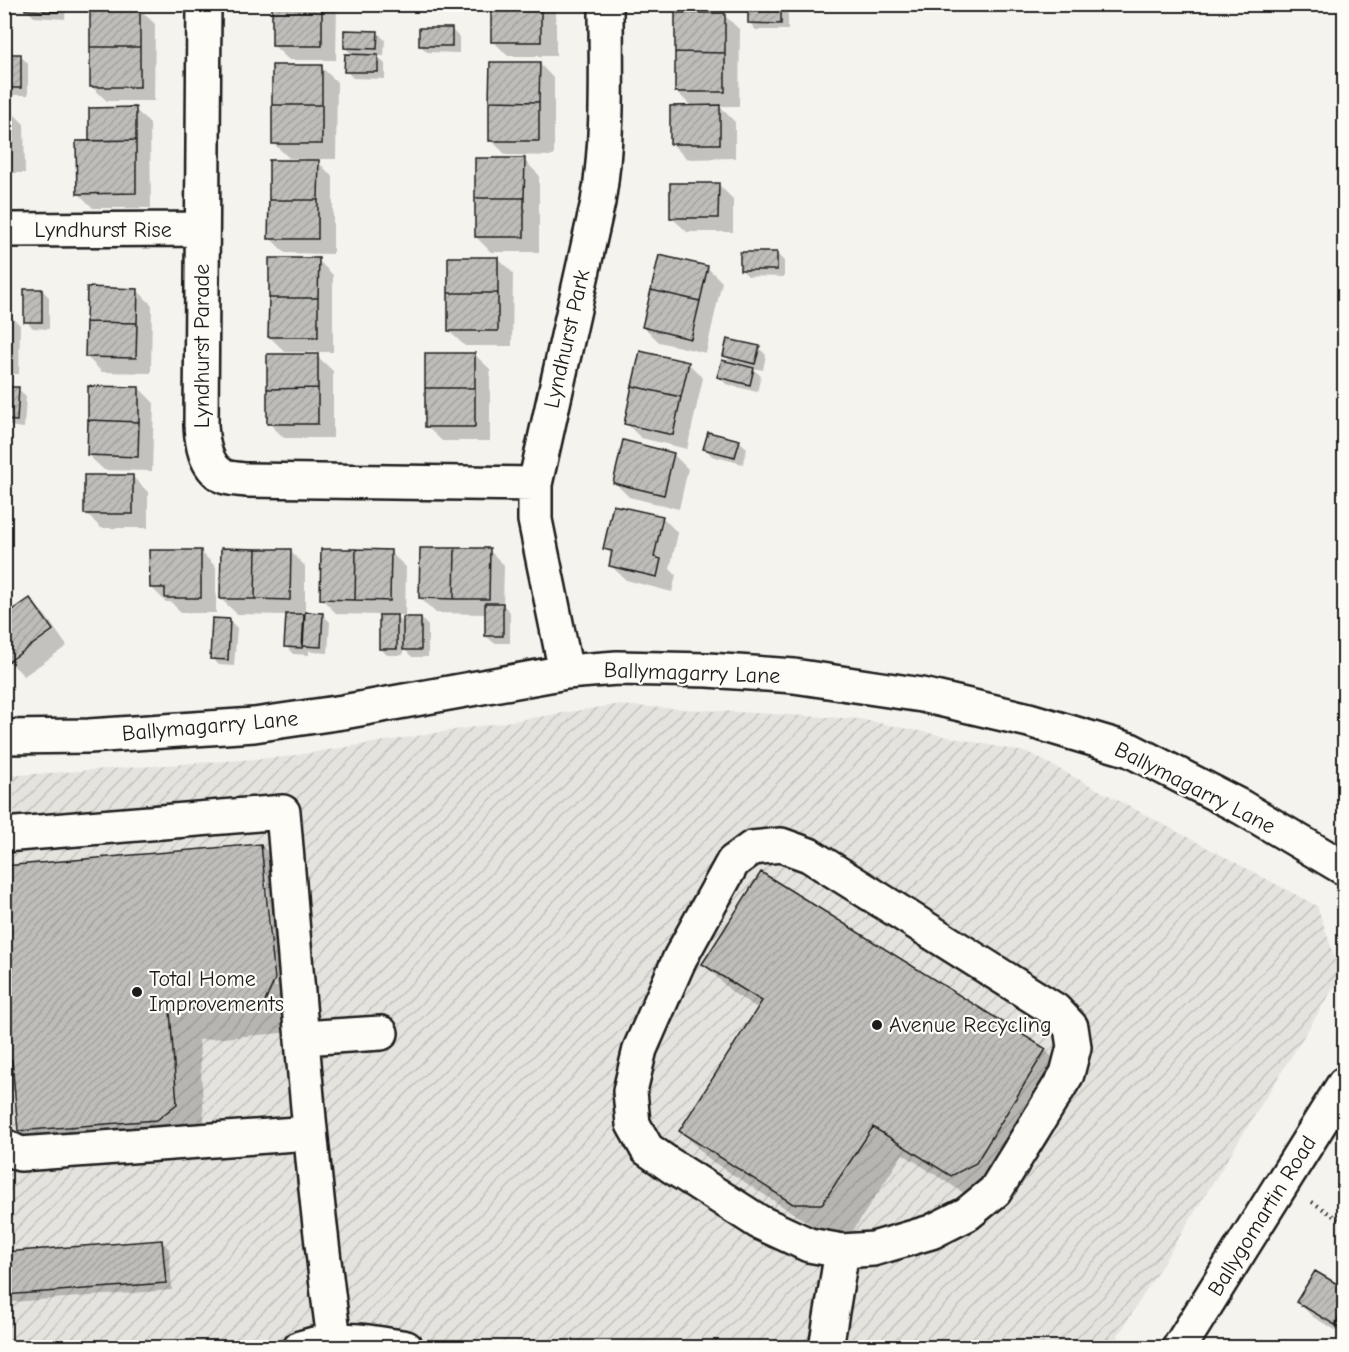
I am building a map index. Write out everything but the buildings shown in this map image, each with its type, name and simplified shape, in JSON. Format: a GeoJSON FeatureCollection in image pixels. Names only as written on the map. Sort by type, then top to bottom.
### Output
{"type":"FeatureCollection","features":[{"type":"Feature","properties":{"kind":"street","name":"Lyndhurst Parade"},"geometry":{"type":"LineString","coordinates":[[204,4],[201,426],[203,447],[211,464],[223,476],[246,480],[535,484]]}},
{"type":"Feature","properties":{"kind":"street","name":"Lyndhurst Park"},"geometry":{"type":"LineString","coordinates":[[566,672],[535,520],[535,484],[603,171],[606,141],[606,4]]}},
{"type":"Feature","properties":{"kind":"street","name":"Lyndhurst Rise"},"geometry":{"type":"LineString","coordinates":[[4,230],[201,230]]}},
{"type":"Feature","properties":{"kind":"street","name":"Ballymagarry Lane"},"geometry":{"type":"LineString","coordinates":[[4,737],[89,736],[254,725],[343,712],[566,672],[617,668],[708,670],[794,676],[922,695],[1029,720],[1130,750],[1241,807],[1344,868]]}},
{"type":"Feature","properties":{"kind":"street"},"geometry":{"type":"LineString","coordinates":[[4,835],[283,812],[310,1133],[322,1256],[334,1340]]}},
{"type":"Feature","properties":{"kind":"street"},"geometry":{"type":"LineString","coordinates":[[781,845],[809,855],[1055,1010],[1071,1027],[1074,1047],[1067,1074],[995,1191],[967,1214],[931,1232],[873,1249],[842,1251],[809,1245],[759,1222],[646,1149],[633,1124],[630,1091],[640,1049],[680,958],[733,862],[752,848],[781,845]]}},
{"type":"Feature","properties":{"kind":"street"},"geometry":{"type":"LineString","coordinates":[[302,1038],[381,1033]]}},
{"type":"Feature","properties":{"kind":"street","name":"Ballygomartin Road"},"geometry":{"type":"LineString","coordinates":[[1179,1347],[1344,1084]]}},
{"type":"Feature","properties":{"kind":"street"},"geometry":{"type":"LineString","coordinates":[[4,1146],[20,1154],[310,1133]]}},
{"type":"Feature","properties":{"kind":"street"},"geometry":{"type":"LineString","coordinates":[[826,1347],[842,1251]]}},
{"type":"Feature","properties":{"kind":"street"},"geometry":{"type":"LineString","coordinates":[[300,1347],[334,1340],[355,1339],[406,1347]]}},
{"type":"Feature","properties":{"kind":"path"},"geometry":{"type":"LineString","coordinates":[[1321,1208],[1344,1223]]}},
{"type":"Feature","properties":{"kind":"shaded area"},"geometry":{"type":"Polygon","coordinates":[[[614,705],[859,719],[1029,753],[1317,906],[1341,976],[1111,1347],[5,1348],[5,776],[284,757],[614,705]]]}},
{"type":"Feature","properties":{"kind":"place","name":"Total Home Improvements"},"geometry":{"type":"Point","coordinates":[137,992]}},
{"type":"Feature","properties":{"kind":"place","name":"Avenue Recycling"},"geometry":{"type":"Point","coordinates":[877,1025]}}]}
